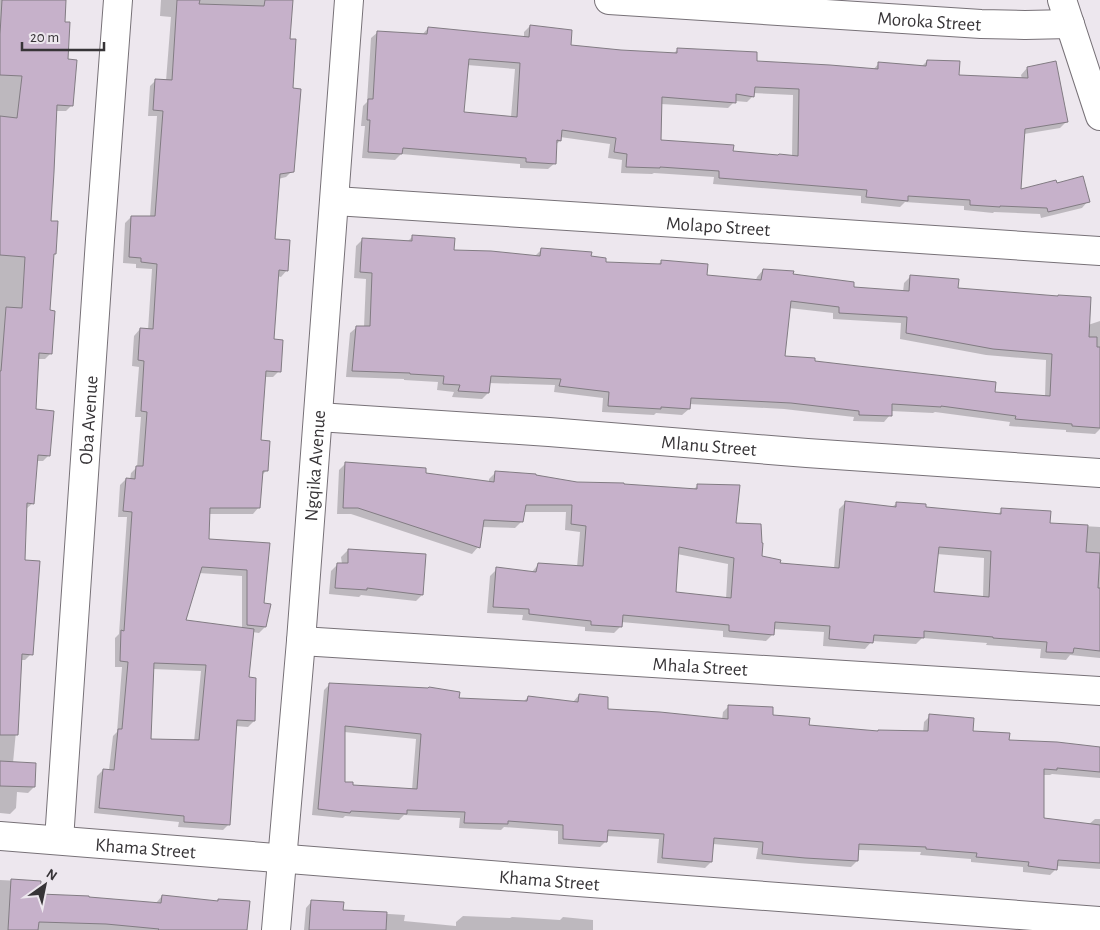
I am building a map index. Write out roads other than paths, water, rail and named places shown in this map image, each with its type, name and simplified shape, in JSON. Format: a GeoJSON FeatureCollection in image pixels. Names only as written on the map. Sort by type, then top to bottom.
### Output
{"type":"FeatureCollection","features":[{"type":"Feature","properties":{"kind":"street","name":"Oba Avenue"},"geometry":{"type":"LineString","coordinates":[[59,840],[118,0]]}},
{"type":"Feature","properties":{"kind":"street","name":"Ngqika Avenue"},"geometry":{"type":"LineString","coordinates":[[276,930],[301,641],[349,0]]}},
{"type":"Feature","properties":{"kind":"street","name":"Moroka Street"},"geometry":{"type":"LineString","coordinates":[[609,0],[981,24],[1025,25],[1066,12]]}},
{"type":"Feature","properties":{"kind":"street"},"geometry":{"type":"LineString","coordinates":[[1066,12],[1100,116]]}},
{"type":"Feature","properties":{"kind":"street","name":"Molapo Street"},"geometry":{"type":"LineString","coordinates":[[335,202],[1100,251]]}},
{"type":"Feature","properties":{"kind":"street","name":"Mlanu Street"},"geometry":{"type":"LineString","coordinates":[[318,417],[550,432],[808,453],[1100,473]]}},
{"type":"Feature","properties":{"kind":"street","name":"Mhala Street"},"geometry":{"type":"LineString","coordinates":[[301,641],[1100,692]]}},
{"type":"Feature","properties":{"kind":"street","name":"Khama Street"},"geometry":{"type":"LineString","coordinates":[[0,836],[1100,921]]}}]}
